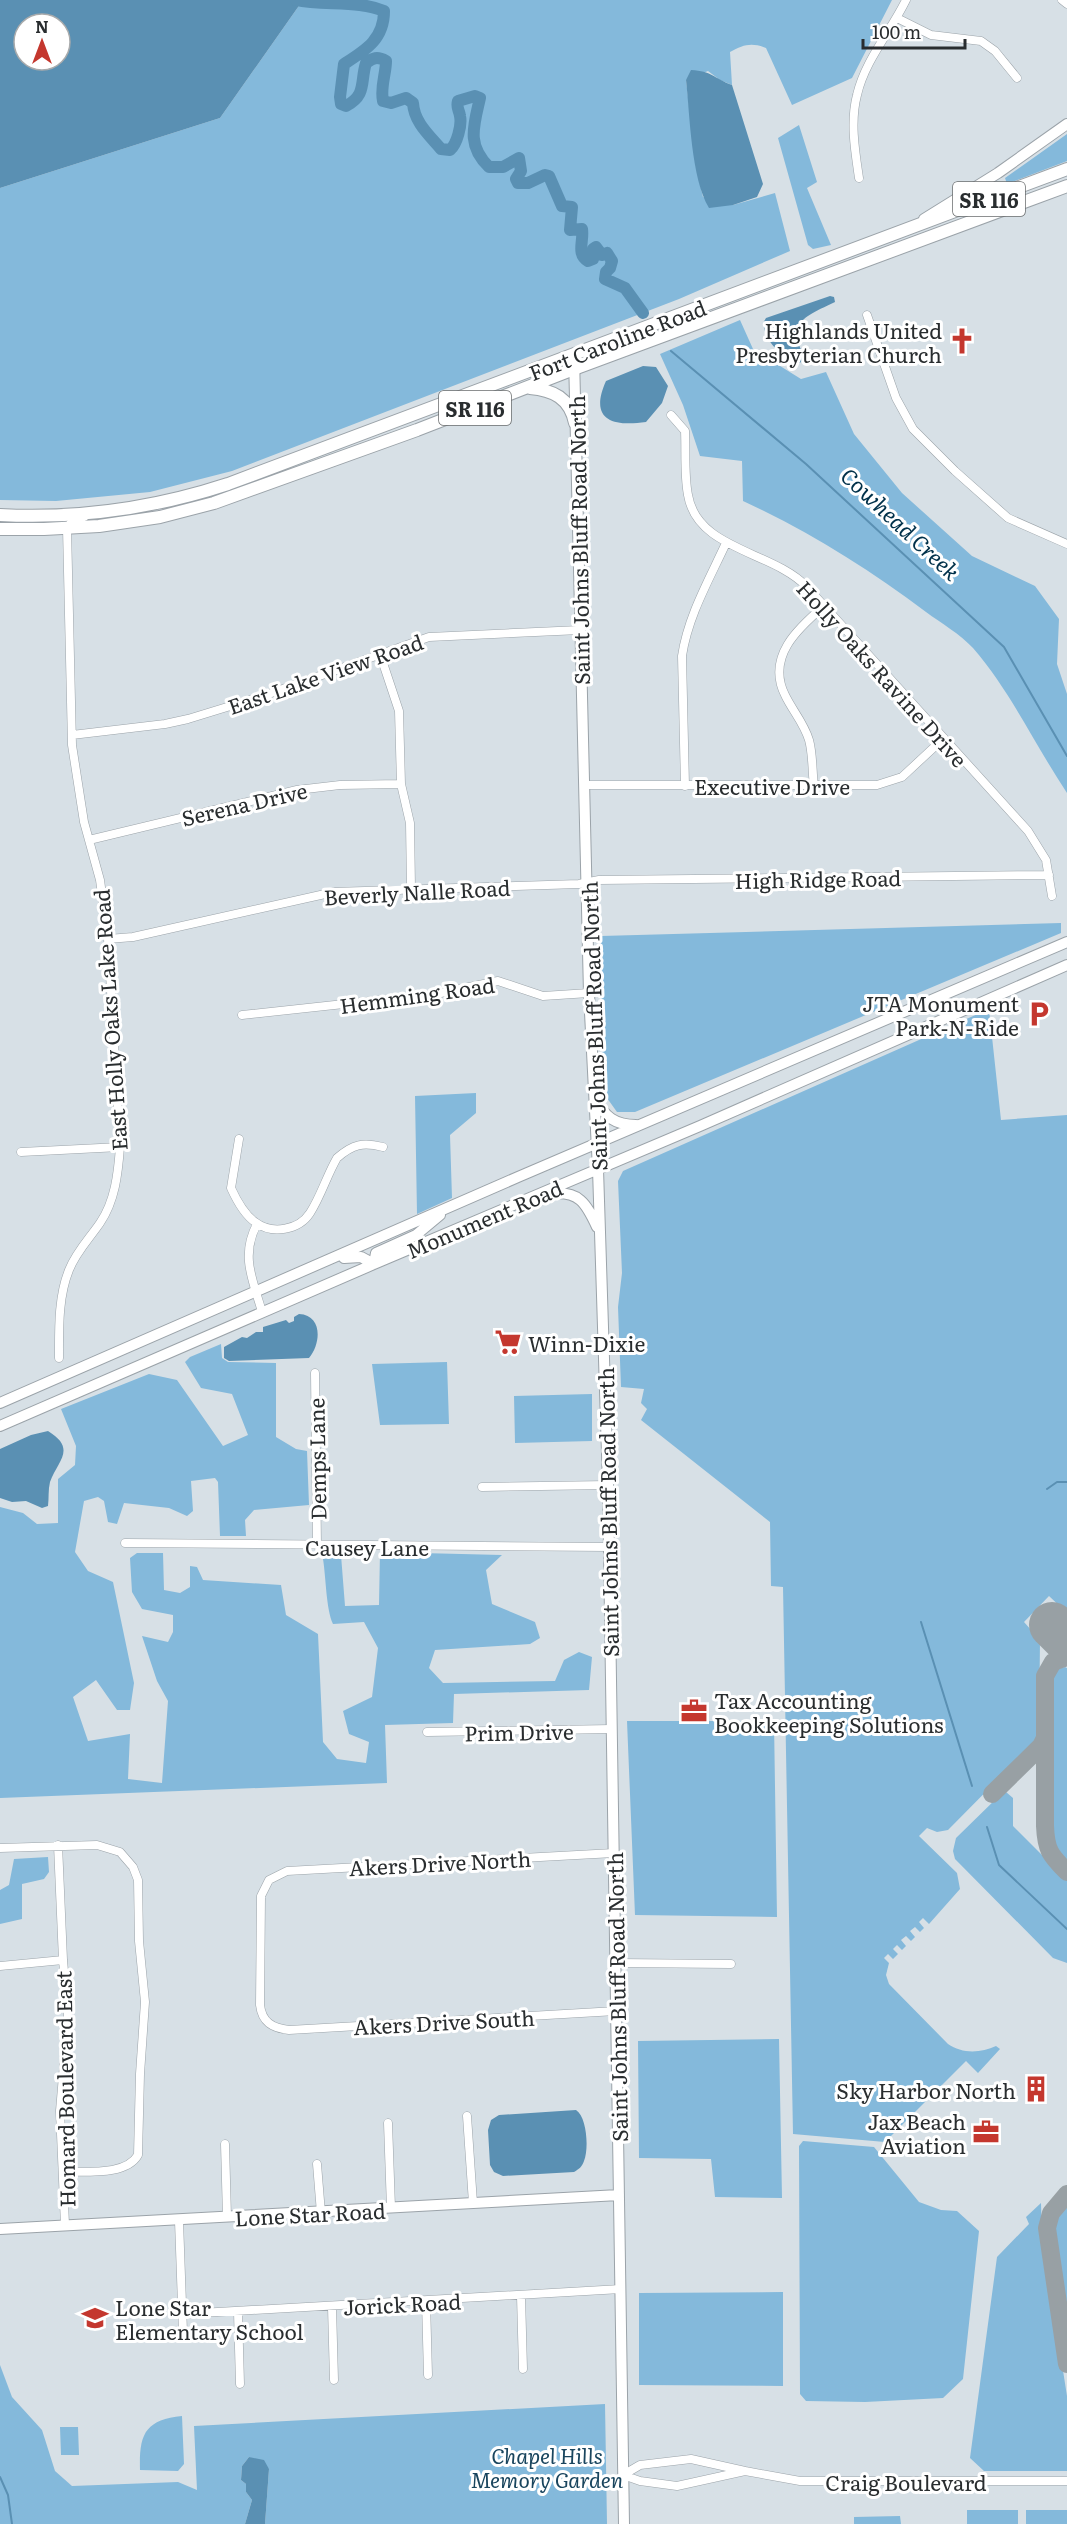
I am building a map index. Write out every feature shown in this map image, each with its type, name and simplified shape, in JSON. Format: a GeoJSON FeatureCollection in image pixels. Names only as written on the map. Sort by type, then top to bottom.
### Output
{"type":"FeatureCollection","features":[{"type":"Feature","properties":{"kind":"main road","name":"Fort Caroline Road"},"geometry":{"type":"LineString","coordinates":[[0,515],[99,512],[166,501],[228,484],[911,227],[998,173],[1067,124]]}},
{"type":"Feature","properties":{"kind":"main road","name":"SR 116"},"geometry":{"type":"LineString","coordinates":[[911,227],[1067,169]]}},
{"type":"Feature","properties":{"kind":"main road","name":"SR 116"},"geometry":{"type":"LineString","coordinates":[[937,233],[1067,186]]}},
{"type":"Feature","properties":{"kind":"main road"},"geometry":{"type":"LineString","coordinates":[[937,233],[941,224],[982,207],[989,199]]}},
{"type":"Feature","properties":{"kind":"main road","name":"Fort Caroline Road"},"geometry":{"type":"LineString","coordinates":[[0,529],[67,528],[130,522],[214,503],[937,233]]}},
{"type":"Feature","properties":{"kind":"main road","name":"Saint Johns Bluff Road North"},"geometry":{"type":"LineString","coordinates":[[573,356],[589,993],[598,1170],[608,1485],[624,2524]]}},
{"type":"Feature","properties":{"kind":"main road"},"geometry":{"type":"LineString","coordinates":[[526,388],[548,390],[562,398],[573,415],[575,423]]}},
{"type":"Feature","properties":{"kind":"main road","name":"Monument Road"},"geometry":{"type":"LineString","coordinates":[[0,1403],[1067,942]]}},
{"type":"Feature","properties":{"kind":"main road","name":"Monument Road"},"geometry":{"type":"LineString","coordinates":[[0,1426],[598,1170],[1067,965]]}},
{"type":"Feature","properties":{"kind":"main road"},"geometry":{"type":"LineString","coordinates":[[976,982],[983,1001]]}},
{"type":"Feature","properties":{"kind":"main road"},"geometry":{"type":"LineString","coordinates":[[594,1098],[603,1112],[614,1122],[622,1125],[640,1125]]}},
{"type":"Feature","properties":{"kind":"main road"},"geometry":{"type":"LineString","coordinates":[[537,1196],[560,1193],[577,1197],[589,1210],[600,1232]]}},
{"type":"Feature","properties":{"kind":"main road"},"geometry":{"type":"LineString","coordinates":[[331,1260],[361,1257],[374,1264],[376,1253],[416,1234],[445,1210]]}},
{"type":"Feature","properties":{"kind":"main road","name":"Lone Star Road"},"geometry":{"type":"LineString","coordinates":[[0,2229],[179,2221],[619,2195]]}},
{"type":"Feature","properties":{"kind":"street"},"geometry":{"type":"LineString","coordinates":[[859,178],[854,120],[857,94],[867,69],[906,0]]}},
{"type":"Feature","properties":{"kind":"street"},"geometry":{"type":"LineString","coordinates":[[1062,0],[1067,4]]}},
{"type":"Feature","properties":{"kind":"street"},"geometry":{"type":"LineString","coordinates":[[897,18],[931,34],[981,41],[995,51],[1017,78]]}},
{"type":"Feature","properties":{"kind":"street"},"geometry":{"type":"LineString","coordinates":[[867,315],[896,398],[913,429],[1000,512],[1030,529],[1067,544]]}},
{"type":"Feature","properties":{"kind":"street","name":"Holly Oaks Ravine Drive"},"geometry":{"type":"LineString","coordinates":[[671,415],[685,431],[687,494],[696,518],[706,529],[726,543],[749,552],[801,580],[1028,831],[1042,854],[1049,875],[1052,896]]}},
{"type":"Feature","properties":{"kind":"street"},"geometry":{"type":"LineString","coordinates":[[67,528],[72,521],[99,512]]}},
{"type":"Feature","properties":{"kind":"street","name":"East Holly Oaks Lake Road"},"geometry":{"type":"LineString","coordinates":[[59,1358],[60,1309],[68,1272],[76,1254],[100,1223],[110,1205],[119,1171],[120,1148],[108,939],[100,880],[77,789],[72,735],[67,528]]}},
{"type":"Feature","properties":{"kind":"street"},"geometry":{"type":"LineString","coordinates":[[684,786],[682,656],[684,642],[690,619],[726,543]]}},
{"type":"Feature","properties":{"kind":"street"},"geometry":{"type":"LineString","coordinates":[[814,786],[808,738],[783,693],[779,676],[786,644],[793,634],[824,606]]}},
{"type":"Feature","properties":{"kind":"street","name":"East Lake View Road"},"geometry":{"type":"LineString","coordinates":[[72,735],[167,724],[188,719],[263,696],[429,637],[580,630]]}},
{"type":"Feature","properties":{"kind":"street"},"geometry":{"type":"LineString","coordinates":[[380,654],[399,711],[401,784],[410,823],[411,888]]}},
{"type":"Feature","properties":{"kind":"street","name":"Executive Drive"},"geometry":{"type":"LineString","coordinates":[[584,785],[877,785],[902,777],[944,738]]}},
{"type":"Feature","properties":{"kind":"street","name":"Serena Drive"},"geometry":{"type":"LineString","coordinates":[[89,840],[308,789],[340,784],[401,784]]}},
{"type":"Feature","properties":{"kind":"street","name":"High Ridge Road"},"geometry":{"type":"LineString","coordinates":[[587,883],[599,880],[1049,875]]}},
{"type":"Feature","properties":{"kind":"street","name":"Beverly Nalle Road"},"geometry":{"type":"LineString","coordinates":[[108,939],[133,937],[334,892],[587,883]]}},
{"type":"Feature","properties":{"kind":"street","name":"Hemming Road"},"geometry":{"type":"LineString","coordinates":[[242,1015],[436,994],[498,981],[543,996],[589,993]]}},
{"type":"Feature","properties":{"kind":"street"},"geometry":{"type":"LineString","coordinates":[[239,1139],[231,1188],[257,1224],[272,1229],[284,1229],[302,1222],[309,1214],[337,1158],[356,1144],[365,1143],[383,1148]]}},
{"type":"Feature","properties":{"kind":"street"},"geometry":{"type":"LineString","coordinates":[[21,1152],[120,1148]]}},
{"type":"Feature","properties":{"kind":"street"},"geometry":{"type":"LineString","coordinates":[[257,1224],[248,1256],[262,1312]]}},
{"type":"Feature","properties":{"kind":"street","name":"Demps Lane"},"geometry":{"type":"LineString","coordinates":[[315,1372],[317,1546]]}},
{"type":"Feature","properties":{"kind":"street"},"geometry":{"type":"LineString","coordinates":[[482,1487],[608,1485]]}},
{"type":"Feature","properties":{"kind":"street","name":"Causey Lane"},"geometry":{"type":"LineString","coordinates":[[124,1543],[609,1547]]}},
{"type":"Feature","properties":{"kind":"street","name":"Prim Drive"},"geometry":{"type":"LineString","coordinates":[[427,1732],[612,1729]]}},
{"type":"Feature","properties":{"kind":"street"},"geometry":{"type":"LineString","coordinates":[[0,1848],[58,1845],[97,1845],[111,1848],[126,1857],[138,1880],[140,1950],[145,2002],[139,2096],[140,2148],[135,2161],[120,2168],[64,2172]]}},
{"type":"Feature","properties":{"kind":"street","name":"Homard Boulevard East"},"geometry":{"type":"LineString","coordinates":[[58,1845],[68,2017],[60,2111],[65,2225]]}},
{"type":"Feature","properties":{"kind":"street","name":"Akers Drive North"},"geometry":{"type":"LineString","coordinates":[[272,2026],[264,2020],[260,2005],[261,1896],[269,1880],[287,1871],[614,1853]]}},
{"type":"Feature","properties":{"kind":"street"},"geometry":{"type":"LineString","coordinates":[[0,1966],[63,1960]]}},
{"type":"Feature","properties":{"kind":"street"},"geometry":{"type":"LineString","coordinates":[[616,1963],[730,1964]]}},
{"type":"Feature","properties":{"kind":"street","name":"Akers Drive South"},"geometry":{"type":"LineString","coordinates":[[272,2026],[289,2030],[616,2012]]}},
{"type":"Feature","properties":{"kind":"street"},"geometry":{"type":"LineString","coordinates":[[467,2116],[473,2203]]}},
{"type":"Feature","properties":{"kind":"street"},"geometry":{"type":"LineString","coordinates":[[388,2123],[391,2208]]}},
{"type":"Feature","properties":{"kind":"street"},"geometry":{"type":"LineString","coordinates":[[225,2144],[227,2217]]}},
{"type":"Feature","properties":{"kind":"street"},"geometry":{"type":"LineString","coordinates":[[317,2164],[321,2212]]}},
{"type":"Feature","properties":{"kind":"street"},"geometry":{"type":"LineString","coordinates":[[179,2221],[183,2332]]}},
{"type":"Feature","properties":{"kind":"street","name":"Jorick Road"},"geometry":{"type":"LineString","coordinates":[[183,2314],[426,2302],[621,2289]]}},
{"type":"Feature","properties":{"kind":"street"},"geometry":{"type":"LineString","coordinates":[[521,2296],[522,2369]]}},
{"type":"Feature","properties":{"kind":"street"},"geometry":{"type":"LineString","coordinates":[[426,2302],[428,2376]]}},
{"type":"Feature","properties":{"kind":"street"},"geometry":{"type":"LineString","coordinates":[[332,2307],[334,2380]]}},
{"type":"Feature","properties":{"kind":"street"},"geometry":{"type":"LineString","coordinates":[[238,2312],[240,2384]]}},
{"type":"Feature","properties":{"kind":"street","name":"Craig Boulevard"},"geometry":{"type":"LineString","coordinates":[[623,2475],[640,2465],[691,2459],[800,2481],[1067,2481]]}},
{"type":"Feature","properties":{"kind":"street","name":"Craig Boulevard"},"geometry":{"type":"LineString","coordinates":[[623,2475],[640,2481],[677,2486],[745,2471]]}},
{"type":"Feature","properties":{"kind":"green space"},"geometry":{"type":"Polygon","coordinates":[[[303,0],[892,0],[852,78],[792,105],[766,48],[761,46],[747,45],[730,52],[732,85],[708,71],[686,80],[696,167],[703,197],[733,205],[775,193],[790,251],[679,299],[232,471],[150,492],[56,501],[0,500],[0,188],[220,118],[303,0]]]}},
{"type":"Feature","properties":{"kind":"green space"},"geometry":{"type":"Polygon","coordinates":[[[799,125],[817,182],[807,188],[831,245],[813,249],[808,245],[778,138],[799,125]]]}},
{"type":"Feature","properties":{"kind":"green space"},"geometry":{"type":"Polygon","coordinates":[[[1067,134],[1067,161],[1007,184],[1005,178],[1067,134]]]}},
{"type":"Feature","properties":{"kind":"green space"},"geometry":{"type":"Polygon","coordinates":[[[740,320],[753,349],[801,379],[826,372],[854,434],[902,493],[972,556],[1035,586],[1059,619],[1057,664],[1067,694],[1067,793],[999,682],[968,643],[860,566],[792,525],[743,501],[742,461],[700,456],[683,405],[660,354],[740,320]]]}},
{"type":"Feature","properties":{"kind":"green space"},"geometry":{"type":"Polygon","coordinates":[[[1061,923],[1061,933],[635,1112],[617,1112],[602,1091],[601,936],[1061,923]]]}},
{"type":"Feature","properties":{"kind":"green space"},"geometry":{"type":"Polygon","coordinates":[[[989,1009],[1001,1120],[1067,1115],[1067,1613],[1049,1596],[1024,1622],[1040,1640],[1039,1732],[1035,1742],[948,1830],[937,1832],[927,1828],[919,1836],[957,1873],[960,1889],[929,1924],[923,1918],[919,1922],[924,1928],[920,1932],[915,1927],[910,1931],[915,1937],[911,1941],[906,1936],[901,1940],[906,1946],[902,1950],[897,1945],[893,1949],[898,1954],[893,1959],[888,1954],[884,1958],[889,1963],[886,1975],[889,1984],[948,2044],[965,2051],[978,2051],[996,2046],[1000,2049],[978,2073],[966,2061],[885,2142],[793,2134],[783,1587],[771,1586],[770,1522],[641,1420],[647,1409],[641,1403],[644,1389],[621,1387],[618,1307],[622,1273],[618,1181],[623,1171],[989,1009]]]}},
{"type":"Feature","properties":{"kind":"green space"},"geometry":{"type":"Polygon","coordinates":[[[476,1093],[476,1113],[450,1135],[452,1198],[417,1214],[415,1096],[476,1093]]]}},
{"type":"Feature","properties":{"kind":"green space"},"geometry":{"type":"Polygon","coordinates":[[[221,1344],[222,1358],[228,1362],[276,1363],[276,1437],[296,1449],[307,1451],[309,1505],[254,1510],[245,1520],[246,1536],[220,1536],[218,1482],[215,1478],[191,1481],[193,1511],[187,1516],[169,1508],[124,1503],[117,1524],[108,1522],[104,1501],[98,1497],[84,1501],[75,1552],[88,1571],[113,1582],[134,1683],[130,1710],[117,1710],[96,1680],[73,1697],[88,1741],[130,1734],[128,1779],[162,1783],[168,1701],[157,1681],[142,1636],[168,1642],[173,1632],[173,1615],[142,1609],[132,1592],[130,1558],[137,1553],[163,1553],[164,1590],[180,1593],[190,1587],[190,1566],[197,1567],[203,1580],[281,1585],[286,1615],[318,1634],[323,1742],[337,1759],[366,1763],[369,1742],[349,1734],[343,1711],[372,1697],[378,1648],[364,1622],[333,1624],[323,1559],[328,1555],[341,1555],[345,1606],[379,1605],[380,1552],[502,1555],[486,1570],[492,1604],[535,1622],[540,1638],[530,1644],[435,1650],[429,1668],[443,1683],[555,1681],[564,1660],[579,1652],[592,1657],[589,1690],[454,1694],[453,1723],[385,1725],[387,1783],[0,1798],[0,1507],[23,1513],[37,1524],[58,1523],[58,1479],[75,1465],[76,1446],[61,1409],[149,1374],[177,1380],[223,1446],[248,1435],[232,1394],[201,1388],[185,1362],[190,1357],[221,1344]]]}},
{"type":"Feature","properties":{"kind":"green space"},"geometry":{"type":"Polygon","coordinates":[[[447,1362],[449,1424],[380,1425],[372,1364],[447,1362]]]}},
{"type":"Feature","properties":{"kind":"green space"},"geometry":{"type":"Polygon","coordinates":[[[592,1394],[592,1441],[515,1443],[514,1396],[592,1394]]]}},
{"type":"Feature","properties":{"kind":"green space"},"geometry":{"type":"Polygon","coordinates":[[[1067,1668],[1067,1864],[1057,1855],[1051,1840],[1051,1676],[1058,1669],[1067,1668]]]}},
{"type":"Feature","properties":{"kind":"green space"},"geometry":{"type":"Polygon","coordinates":[[[627,1721],[774,1721],[777,1917],[635,1915],[627,1721]]]}},
{"type":"Feature","properties":{"kind":"green space"},"geometry":{"type":"Polygon","coordinates":[[[1006,1792],[1013,1798],[1013,1826],[1067,1880],[1067,1963],[1053,1958],[955,1859],[953,1851],[956,1838],[1001,1794],[1006,1792]]]}},
{"type":"Feature","properties":{"kind":"green space"},"geometry":{"type":"Polygon","coordinates":[[[48,1857],[49,1872],[44,1879],[22,1884],[22,1919],[0,1924],[0,1890],[9,1885],[14,1859],[48,1857]]]}},
{"type":"Feature","properties":{"kind":"green space"},"geometry":{"type":"Polygon","coordinates":[[[779,2039],[782,2198],[715,2197],[711,2159],[639,2158],[638,2041],[779,2039]]]}},
{"type":"Feature","properties":{"kind":"green space"},"geometry":{"type":"Polygon","coordinates":[[[803,2141],[874,2147],[919,2202],[941,2210],[957,2211],[979,2231],[963,2379],[943,2398],[865,2402],[806,2401],[800,2394],[799,2146],[803,2141]]]}},
{"type":"Feature","properties":{"kind":"green space"},"geometry":{"type":"Polygon","coordinates":[[[1067,2186],[1067,2332],[1051,2218],[1053,2200],[1067,2186]]]}},
{"type":"Feature","properties":{"kind":"green space"},"geometry":{"type":"Polygon","coordinates":[[[1041,2203],[1042,2237],[1067,2396],[1067,2471],[984,2471],[970,2458],[997,2257],[1029,2224],[1026,2217],[1041,2203]]]}},
{"type":"Feature","properties":{"kind":"green space"},"geometry":{"type":"Polygon","coordinates":[[[783,2292],[783,2386],[639,2385],[639,2293],[783,2292]]]}},
{"type":"Feature","properties":{"kind":"green space","name":"Chapel Hills Memory Garden"},"geometry":{"type":"Polygon","coordinates":[[[0,2365],[12,2397],[42,2430],[55,2471],[72,2486],[178,2482],[197,2490],[194,2426],[605,2404],[607,2524],[265,2524],[269,2469],[249,2457],[242,2466],[241,2480],[246,2484],[246,2492],[252,2500],[245,2524],[0,2524],[0,2365]]]}},
{"type":"Feature","properties":{"kind":"green space"},"geometry":{"type":"Polygon","coordinates":[[[182,2416],[184,2464],[178,2471],[140,2470],[141,2447],[147,2431],[160,2421],[182,2416]]]}},
{"type":"Feature","properties":{"kind":"green space"},"geometry":{"type":"Polygon","coordinates":[[[60,2427],[78,2427],[79,2455],[61,2455],[60,2427]]]}},
{"type":"Feature","properties":{"kind":"green space"},"geometry":{"type":"Polygon","coordinates":[[[967,2510],[1018,2510],[1018,2524],[967,2524],[967,2510]]]}},
{"type":"Feature","properties":{"kind":"green space"},"geometry":{"type":"Polygon","coordinates":[[[1026,2510],[1067,2510],[1067,2524],[1026,2524],[1026,2510]]]}},
{"type":"Feature","properties":{"kind":"green space"},"geometry":{"type":"Polygon","coordinates":[[[900,2516],[901,2524],[854,2524],[854,2517],[900,2516]]]}},
{"type":"Feature","properties":{"kind":"shaded area"},"geometry":{"type":"Polygon","coordinates":[[[0,0],[303,0],[220,118],[0,188],[0,0]]]}},
{"type":"Feature","properties":{"kind":"shaded area"},"geometry":{"type":"Polygon","coordinates":[[[691,70],[708,73],[732,85],[763,184],[757,197],[733,205],[709,208],[698,180],[692,146],[686,80],[691,70]]]}},
{"type":"Feature","properties":{"kind":"shaded area"},"geometry":{"type":"Polygon","coordinates":[[[830,296],[834,297],[835,302],[808,316],[798,328],[799,345],[805,356],[800,363],[787,357],[771,343],[763,323],[766,318],[830,296]]]}},
{"type":"Feature","properties":{"kind":"shaded area"},"geometry":{"type":"Polygon","coordinates":[[[643,366],[656,367],[668,386],[662,403],[646,422],[623,423],[606,418],[600,404],[606,381],[643,366]]]}},
{"type":"Feature","properties":{"kind":"shaded area"},"geometry":{"type":"Polygon","coordinates":[[[299,1314],[312,1319],[318,1331],[316,1345],[309,1358],[229,1361],[224,1358],[224,1347],[242,1337],[247,1338],[256,1332],[263,1332],[263,1327],[286,1320],[289,1323],[294,1321],[294,1317],[299,1314]]]}},
{"type":"Feature","properties":{"kind":"shaded area"},"geometry":{"type":"Polygon","coordinates":[[[48,1431],[62,1443],[63,1455],[50,1482],[48,1506],[42,1508],[26,1501],[12,1502],[0,1498],[0,1449],[31,1435],[48,1431]]]}},
{"type":"Feature","properties":{"kind":"shaded area"},"geometry":{"type":"Polygon","coordinates":[[[576,2110],[583,2119],[587,2141],[586,2156],[579,2169],[574,2172],[503,2176],[494,2172],[490,2165],[488,2130],[491,2120],[499,2115],[576,2110]]]}},
{"type":"Feature","properties":{"kind":"shaded area"},"geometry":{"type":"Polygon","coordinates":[[[249,2457],[264,2460],[269,2469],[265,2524],[245,2524],[252,2500],[246,2492],[246,2484],[241,2480],[242,2466],[249,2457]]]}},
{"type":"Feature","properties":{"kind":"waterway","name":"Cowhead Creek"},"geometry":{"type":"LineString","coordinates":[[296,0],[364,5],[384,11],[381,29],[372,43],[344,64],[341,104],[346,106],[353,102],[360,93],[366,63],[375,58],[383,59],[386,61],[383,101],[391,103],[406,98],[413,103],[416,116],[427,133],[441,149],[450,150],[460,129],[458,101],[475,96],[480,98],[474,126],[474,143],[482,159],[489,167],[503,167],[519,158],[521,171],[516,179],[518,183],[528,183],[545,175],[549,176],[562,206],[572,207],[570,230],[582,229],[581,251],[584,258],[588,261],[593,259],[593,249],[596,247],[602,255],[607,253],[612,261],[605,279],[625,288],[643,313]]}},
{"type":"Feature","properties":{"kind":"waterway","name":"Cowhead Creek"},"geometry":{"type":"LineString","coordinates":[[671,351],[806,464],[1004,647],[1067,756]]}},
{"type":"Feature","properties":{"kind":"waterway","name":"Cowhead Creek"},"geometry":{"type":"LineString","coordinates":[[1047,1489],[1057,1482],[1067,1482]]}},
{"type":"Feature","properties":{"kind":"waterway"},"geometry":{"type":"LineString","coordinates":[[921,1622],[972,1786]]}},
{"type":"Feature","properties":{"kind":"waterway"},"geometry":{"type":"LineString","coordinates":[[987,1827],[999,1865],[1067,1929]]}},
{"type":"Feature","properties":{"kind":"waterway"},"geometry":{"type":"LineString","coordinates":[[0,2477],[8,2495],[12,2524]]}},
{"type":"Feature","properties":{"kind":"taxiway"},"geometry":{"type":"LineString","coordinates":[[1067,1657],[1053,1662],[1045,1676],[1045,1826],[1050,1852],[1067,1872]]}},
{"type":"Feature","properties":{"kind":"taxiway"},"geometry":{"type":"LineString","coordinates":[[992,1794],[1041,1746],[1045,1738]]}},
{"type":"Feature","properties":{"kind":"taxiway"},"geometry":{"type":"LineString","coordinates":[[1067,2194],[1051,2213],[1047,2228],[1067,2364]]}},
{"type":"Feature","properties":{"kind":"runway"},"geometry":{"type":"LineString","coordinates":[[1052,1625],[1067,1640]]}},
{"type":"Feature","properties":{"kind":"place","name":"Highlands United Presbyterian Church"},"geometry":{"type":"Point","coordinates":[962,341]}},
{"type":"Feature","properties":{"kind":"place","name":"JTA Monument Park-N-Ride"},"geometry":{"type":"Point","coordinates":[1039,1014]}},
{"type":"Feature","properties":{"kind":"place","name":"Winn-Dixie"},"geometry":{"type":"Point","coordinates":[508,1342]}},
{"type":"Feature","properties":{"kind":"place","name":"Tax Accounting Bookkeeping Solutions"},"geometry":{"type":"Point","coordinates":[694,1711]}},
{"type":"Feature","properties":{"kind":"place","name":"Sky Harbor North"},"geometry":{"type":"Point","coordinates":[1036,2089]}},
{"type":"Feature","properties":{"kind":"place","name":"Jax Beach Aviation"},"geometry":{"type":"Point","coordinates":[986,2132]}},
{"type":"Feature","properties":{"kind":"place","name":"Lone Star Elementary School"},"geometry":{"type":"Point","coordinates":[95,2318]}}]}
